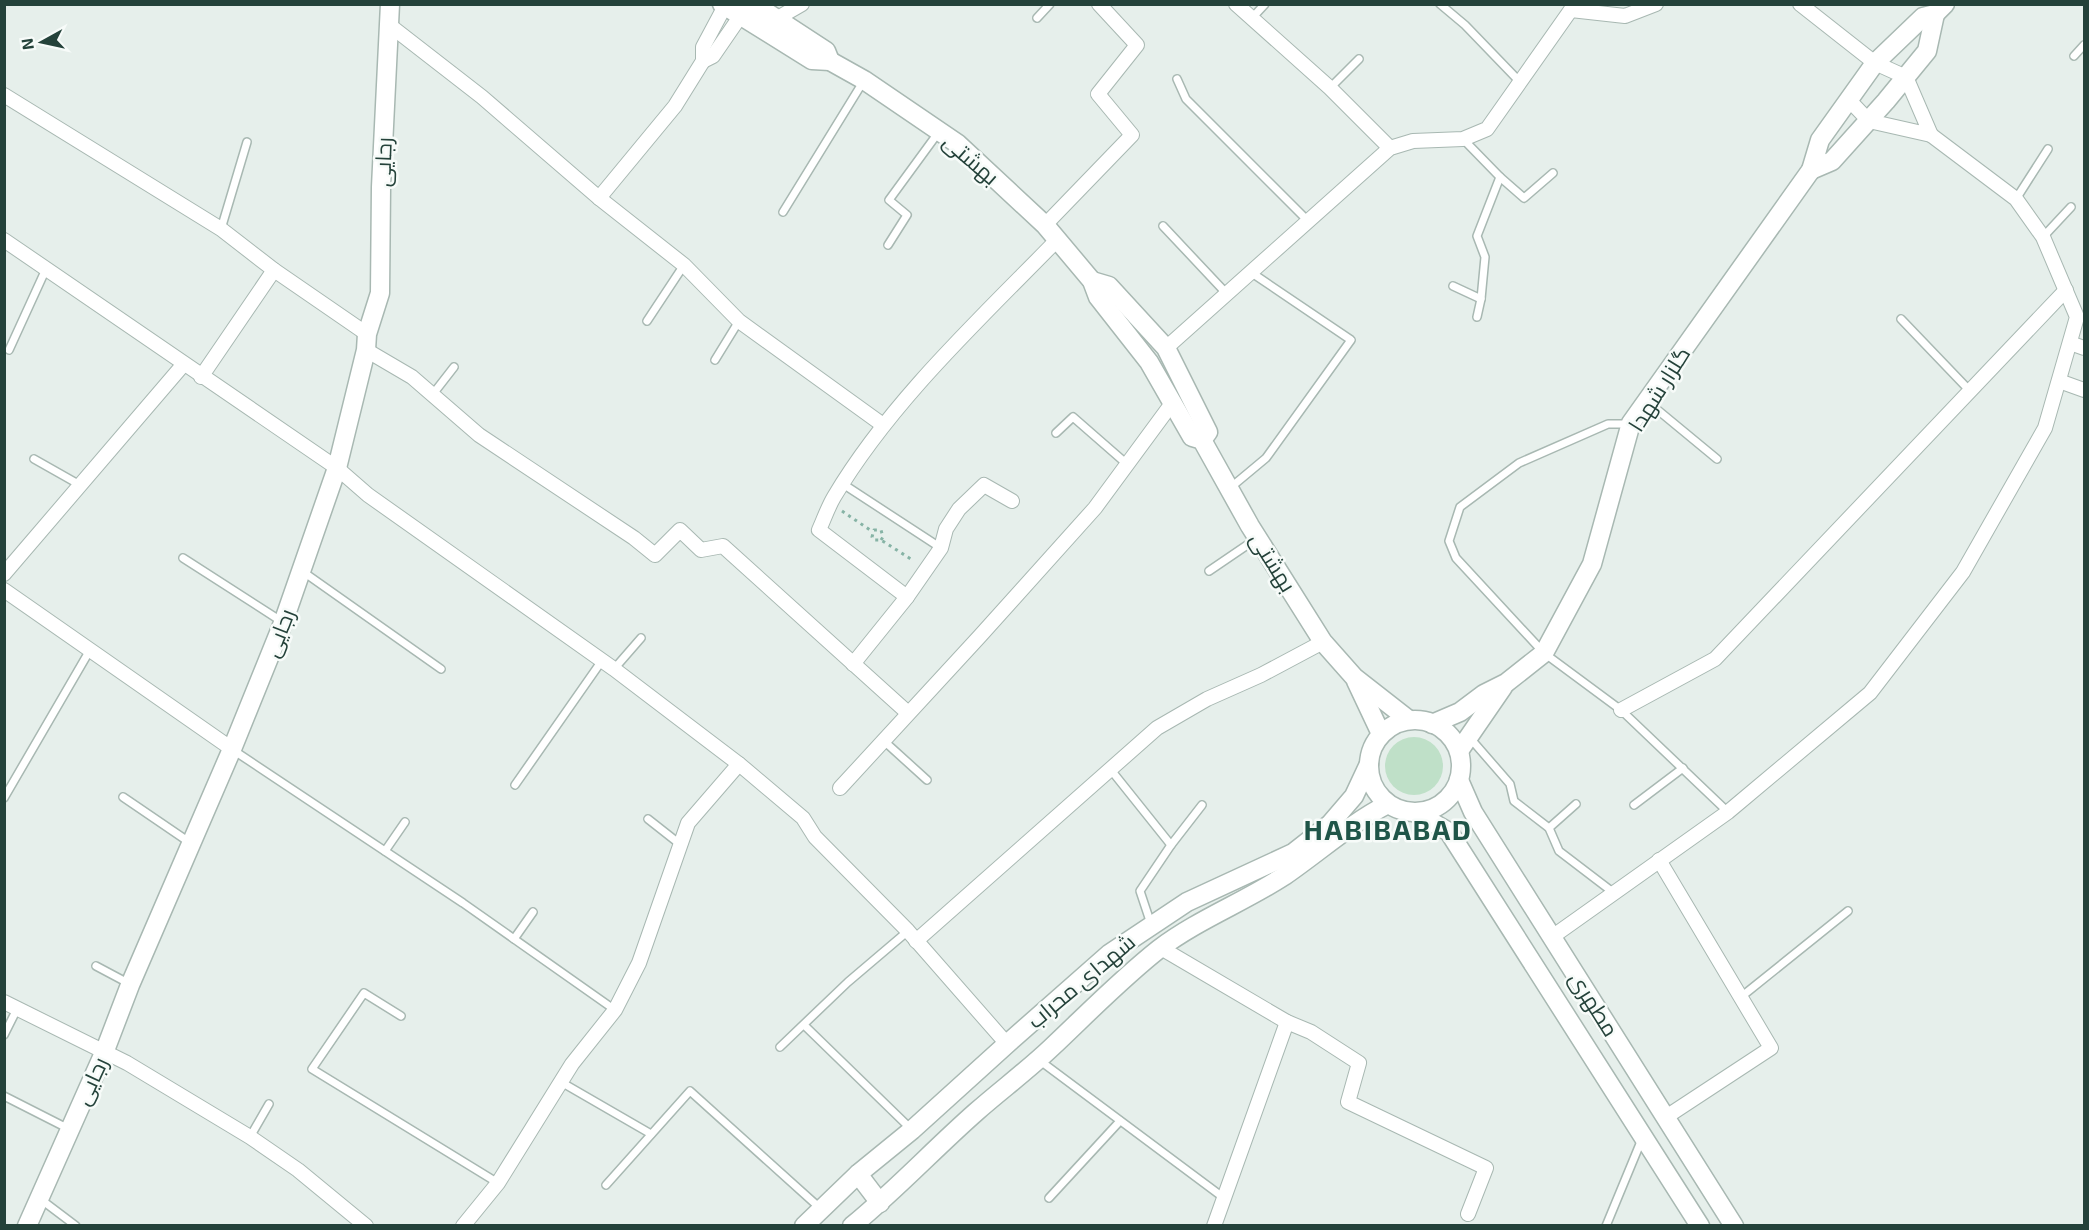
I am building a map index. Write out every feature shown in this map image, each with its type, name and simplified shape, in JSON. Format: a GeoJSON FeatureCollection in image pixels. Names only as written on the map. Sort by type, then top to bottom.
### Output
{"type":"FeatureCollection","features":[{"type":"Feature","properties":{"kind":"street","name":"رجایی"},"geometry":{"type":"LineString","coordinates":[[27,1226],[104,1053],[130,984],[232,749],[283,623],[337,468],[366,342],[380,293],[390,4]]}},
{"type":"Feature","properties":{"kind":"street"},"geometry":{"type":"LineString","coordinates":[[776,19],[802,4]]}},
{"type":"Feature","properties":{"kind":"street"},"geometry":{"type":"LineString","coordinates":[[1045,225],[1132,135],[1098,94],[1137,45],[1099,4]]}},
{"type":"Feature","properties":{"kind":"street"},"geometry":{"type":"LineString","coordinates":[[1236,4],[1330,88],[1390,148]]}},
{"type":"Feature","properties":{"kind":"street"},"geometry":{"type":"LineString","coordinates":[[1149,362],[1226,293],[1252,273],[1390,148],[1413,141],[1463,139],[1487,129],[1573,7],[1625,16],[1656,4]]}},
{"type":"Feature","properties":{"kind":"street"},"geometry":{"type":"LineString","coordinates":[[1800,4],[1875,63],[1906,77],[1931,135]]}},
{"type":"Feature","properties":{"kind":"street"},"geometry":{"type":"LineString","coordinates":[[703,62],[703,47],[724,5],[748,8],[776,19],[826,51],[830,61],[812,60],[748,8]]}},
{"type":"Feature","properties":{"kind":"street"},"geometry":{"type":"LineString","coordinates":[[598,198],[675,106],[703,62],[713,56],[748,8]]}},
{"type":"Feature","properties":{"kind":"street","name":"گلزار شهدا"},"geometry":{"type":"LineString","coordinates":[[1506,683],[1544,653],[1592,564],[1631,423],[1811,170],[1820,140],[1875,63],[1923,17],[1940,9]]}},
{"type":"Feature","properties":{"kind":"street","name":"گلزار شهدا"},"geometry":{"type":"LineString","coordinates":[[1811,170],[1832,161],[1869,121],[1927,51],[1940,9]]}},
{"type":"Feature","properties":{"kind":"street"},"geometry":{"type":"LineString","coordinates":[[388,24],[482,97],[598,198],[684,265],[739,321],[883,425]]}},
{"type":"Feature","properties":{"kind":"street","name":"بهشتی"},"geometry":{"type":"LineString","coordinates":[[830,61],[864,80],[940,130],[958,144],[1058,238],[1092,280],[1098,297],[1149,362],[1192,437],[1202,440],[1229,489],[1323,642],[1354,677]]}},
{"type":"Feature","properties":{"kind":"street"},"geometry":{"type":"LineString","coordinates":[[4,95],[221,229],[412,377],[479,435],[634,538],[655,555],[680,530],[701,550],[723,546],[908,713]]}},
{"type":"Feature","properties":{"kind":"street"},"geometry":{"type":"LineString","coordinates":[[1552,937],[1728,812],[1870,693],[1963,572],[2045,428],[2077,317],[2043,237],[2016,199],[1931,135],[1869,121],[1849,100]]}},
{"type":"Feature","properties":{"kind":"street"},"geometry":{"type":"LineString","coordinates":[[907,597],[819,530],[831,503],[883,425],[958,341],[1058,238]]}},
{"type":"Feature","properties":{"kind":"street"},"geometry":{"type":"LineString","coordinates":[[4,240],[183,365],[337,468],[368,495],[614,669],[739,764],[803,818],[815,837],[912,936],[1007,1044]]}},
{"type":"Feature","properties":{"kind":"street"},"geometry":{"type":"LineString","coordinates":[[201,377],[274,270]]}},
{"type":"Feature","properties":{"kind":"street","name":"بهشتی"},"geometry":{"type":"LineString","coordinates":[[1092,280],[1108,286],[1166,348],[1208,432],[1202,440]]}},
{"type":"Feature","properties":{"kind":"street"},"geometry":{"type":"LineString","coordinates":[[1621,710],[1715,659],[2066,290]]}},
{"type":"Feature","properties":{"kind":"street"},"geometry":{"type":"LineString","coordinates":[[2070,343],[2085,348]]}},
{"type":"Feature","properties":{"kind":"street"},"geometry":{"type":"LineString","coordinates":[[4,574],[183,365]]}},
{"type":"Feature","properties":{"kind":"street"},"geometry":{"type":"LineString","coordinates":[[2059,381],[2085,390]]}},
{"type":"Feature","properties":{"kind":"street"},"geometry":{"type":"LineString","coordinates":[[840,788],[1095,508],[1173,402]]}},
{"type":"Feature","properties":{"kind":"street"},"geometry":{"type":"LineString","coordinates":[[853,664],[907,597],[941,548],[946,529],[959,509],[984,485],[1012,501]]}},
{"type":"Feature","properties":{"kind":"street"},"geometry":{"type":"LineString","coordinates":[[4,590],[232,749]]}},
{"type":"Feature","properties":{"kind":"street"},"geometry":{"type":"LineString","coordinates":[[912,936],[1111,770],[1157,728],[1207,699],[1261,675],[1323,642]]}},
{"type":"Feature","properties":{"kind":"street"},"geometry":{"type":"LineString","coordinates":[[1354,677],[1409,720]]}},
{"type":"Feature","properties":{"kind":"street"},"geometry":{"type":"LineString","coordinates":[[1354,677],[1381,734]]}},
{"type":"Feature","properties":{"kind":"street"},"geometry":{"type":"LineString","coordinates":[[1432,724],[1460,712],[1484,694],[1506,683]]}},
{"type":"Feature","properties":{"kind":"street"},"geometry":{"type":"LineString","coordinates":[[1464,744],[1452,738],[1440,727],[1425,721],[1409,720],[1394,725],[1381,734],[1373,748],[1369,764],[1371,780],[1378,794],[1389,804],[1401,810],[1416,813],[1430,810],[1443,803],[1453,793],[1459,780],[1464,744],[1506,683]]}},
{"type":"Feature","properties":{"kind":"street"},"geometry":{"type":"LineString","coordinates":[[463,1226],[498,1183],[572,1064],[615,1010],[639,963],[688,823],[739,764]]}},
{"type":"Feature","properties":{"kind":"street","name":"شهدای محراب"},"geometry":{"type":"LineString","coordinates":[[804,1226],[858,1174],[912,1130],[1109,954],[1187,902],[1293,853],[1330,824],[1354,796],[1369,764]]}},
{"type":"Feature","properties":{"kind":"street","name":"مطهری"},"geometry":{"type":"LineString","coordinates":[[1459,780],[1473,812],[1734,1226]]}},
{"type":"Feature","properties":{"kind":"street","name":"شهدای محراب"},"geometry":{"type":"LineString","coordinates":[[852,1226],[880,1203],[976,1112],[1039,1060],[1121,981],[1161,948],[1260,891],[1342,835],[1367,815],[1389,804]]}},
{"type":"Feature","properties":{"kind":"street","name":"مطهری"},"geometry":{"type":"LineString","coordinates":[[1416,813],[1449,832],[1700,1226]]}},
{"type":"Feature","properties":{"kind":"street"},"geometry":{"type":"LineString","coordinates":[[1466,858],[1465,843],[1472,836],[1482,835],[1490,839]]}},
{"type":"Feature","properties":{"kind":"street"},"geometry":{"type":"LineString","coordinates":[[1659,860],[1771,1048],[1666,1117]]}},
{"type":"Feature","properties":{"kind":"street"},"geometry":{"type":"LineString","coordinates":[[1187,902],[1196,926]]}},
{"type":"Feature","properties":{"kind":"street"},"geometry":{"type":"LineString","coordinates":[[1161,948],[1287,1022],[1311,1032],[1359,1063],[1348,1102],[1486,1168],[1468,1214]]}},
{"type":"Feature","properties":{"kind":"street"},"geometry":{"type":"LineString","coordinates":[[4,1002],[127,1063],[250,1137],[298,1170],[366,1226]]}},
{"type":"Feature","properties":{"kind":"street"},"geometry":{"type":"LineString","coordinates":[[1214,1226],[1287,1022]]}},
{"type":"Feature","properties":{"kind":"street"},"geometry":{"type":"LineString","coordinates":[[858,1174],[880,1203]]}},
{"type":"Feature","properties":{"kind":"lane"},"geometry":{"type":"LineString","coordinates":[[1037,18],[1050,4]]}},
{"type":"Feature","properties":{"kind":"lane"},"geometry":{"type":"LineString","coordinates":[[1252,18],[1266,4]]}},
{"type":"Feature","properties":{"kind":"lane"},"geometry":{"type":"LineString","coordinates":[[1440,4],[1465,25],[1520,82]]}},
{"type":"Feature","properties":{"kind":"lane"},"geometry":{"type":"LineString","coordinates":[[2074,56],[2085,45]]}},
{"type":"Feature","properties":{"kind":"lane"},"geometry":{"type":"LineString","coordinates":[[1330,88],[1359,59]]}},
{"type":"Feature","properties":{"kind":"lane"},"geometry":{"type":"LineString","coordinates":[[1177,79],[1186,99],[1309,222]]}},
{"type":"Feature","properties":{"kind":"lane"},"geometry":{"type":"LineString","coordinates":[[783,212],[864,80]]}},
{"type":"Feature","properties":{"kind":"lane"},"geometry":{"type":"LineString","coordinates":[[888,245],[907,215],[889,200],[940,130]]}},
{"type":"Feature","properties":{"kind":"lane"},"geometry":{"type":"LineString","coordinates":[[1463,139],[1524,198],[1553,173]]}},
{"type":"Feature","properties":{"kind":"lane"},"geometry":{"type":"LineString","coordinates":[[221,229],[247,142]]}},
{"type":"Feature","properties":{"kind":"lane"},"geometry":{"type":"LineString","coordinates":[[2016,199],[2048,149]]}},
{"type":"Feature","properties":{"kind":"lane"},"geometry":{"type":"LineString","coordinates":[[1477,317],[1485,257],[1477,236],[1500,177]]}},
{"type":"Feature","properties":{"kind":"lane"},"geometry":{"type":"LineString","coordinates":[[2043,237],[2071,207]]}},
{"type":"Feature","properties":{"kind":"lane"},"geometry":{"type":"LineString","coordinates":[[1163,226],[1226,293]]}},
{"type":"Feature","properties":{"kind":"lane"},"geometry":{"type":"LineString","coordinates":[[647,321],[684,265]]}},
{"type":"Feature","properties":{"kind":"lane"},"geometry":{"type":"LineString","coordinates":[[9,350],[46,269]]}},
{"type":"Feature","properties":{"kind":"lane"},"geometry":{"type":"LineString","coordinates":[[1229,489],[1266,458],[1351,340],[1252,273]]}},
{"type":"Feature","properties":{"kind":"lane"},"geometry":{"type":"LineString","coordinates":[[1453,286],[1481,299]]}},
{"type":"Feature","properties":{"kind":"lane"},"geometry":{"type":"LineString","coordinates":[[1901,319],[1970,392]]}},
{"type":"Feature","properties":{"kind":"lane"},"geometry":{"type":"LineString","coordinates":[[715,360],[739,321]]}},
{"type":"Feature","properties":{"kind":"lane"},"geometry":{"type":"LineString","coordinates":[[433,394],[454,367]]}},
{"type":"Feature","properties":{"kind":"lane"},"geometry":{"type":"LineString","coordinates":[[1646,401],[1717,459]]}},
{"type":"Feature","properties":{"kind":"lane"},"geometry":{"type":"LineString","coordinates":[[1056,433],[1073,417],[1128,465]]}},
{"type":"Feature","properties":{"kind":"lane"},"geometry":{"type":"LineString","coordinates":[[1631,423],[1608,424],[1519,464],[1460,507],[1449,541],[1456,558],[1544,653],[1621,710],[1728,812]]}},
{"type":"Feature","properties":{"kind":"lane"},"geometry":{"type":"LineString","coordinates":[[34,459],[80,485]]}},
{"type":"Feature","properties":{"kind":"lane"},"geometry":{"type":"LineString","coordinates":[[843,484],[941,548]]}},
{"type":"Feature","properties":{"kind":"lane"},"geometry":{"type":"LineString","coordinates":[[1209,571],[1258,537]]}},
{"type":"Feature","properties":{"kind":"lane"},"geometry":{"type":"LineString","coordinates":[[183,558],[283,623]]}},
{"type":"Feature","properties":{"kind":"lane"},"geometry":{"type":"LineString","coordinates":[[302,571],[441,669]]}},
{"type":"Feature","properties":{"kind":"lane"},"geometry":{"type":"LineString","coordinates":[[614,669],[641,638]]}},
{"type":"Feature","properties":{"kind":"lane"},"geometry":{"type":"LineString","coordinates":[[4,798],[90,650]]}},
{"type":"Feature","properties":{"kind":"lane"},"geometry":{"type":"LineString","coordinates":[[515,785],[601,662]]}},
{"type":"Feature","properties":{"kind":"lane"},"geometry":{"type":"LineString","coordinates":[[884,741],[927,780]]}},
{"type":"Feature","properties":{"kind":"lane"},"geometry":{"type":"LineString","coordinates":[[1464,744],[1510,784],[1514,801],[1549,828],[1559,851],[1614,893]]}},
{"type":"Feature","properties":{"kind":"lane"},"geometry":{"type":"LineString","coordinates":[[232,749],[385,851],[615,1010]]}},
{"type":"Feature","properties":{"kind":"lane"},"geometry":{"type":"LineString","coordinates":[[1634,805],[1683,768]]}},
{"type":"Feature","properties":{"kind":"lane"},"geometry":{"type":"LineString","coordinates":[[1111,770],[1171,845]]}},
{"type":"Feature","properties":{"kind":"lane"},"geometry":{"type":"LineString","coordinates":[[123,797],[191,843]]}},
{"type":"Feature","properties":{"kind":"lane"},"geometry":{"type":"LineString","coordinates":[[1549,828],[1576,804]]}},
{"type":"Feature","properties":{"kind":"lane"},"geometry":{"type":"LineString","coordinates":[[1151,924],[1140,891],[1202,805]]}},
{"type":"Feature","properties":{"kind":"lane"},"geometry":{"type":"LineString","coordinates":[[648,819],[681,845]]}},
{"type":"Feature","properties":{"kind":"lane"},"geometry":{"type":"LineString","coordinates":[[385,851],[405,822]]}},
{"type":"Feature","properties":{"kind":"lane"},"geometry":{"type":"LineString","coordinates":[[1741,997],[1848,910]]}},
{"type":"Feature","properties":{"kind":"lane"},"geometry":{"type":"LineString","coordinates":[[514,939],[533,912]]}},
{"type":"Feature","properties":{"kind":"lane"},"geometry":{"type":"LineString","coordinates":[[780,1047],[848,982],[912,936]]}},
{"type":"Feature","properties":{"kind":"lane"},"geometry":{"type":"LineString","coordinates":[[96,966],[130,984]]}},
{"type":"Feature","properties":{"kind":"lane"},"geometry":{"type":"LineString","coordinates":[[401,1016],[364,993],[312,1069],[498,1183]]}},
{"type":"Feature","properties":{"kind":"lane"},"geometry":{"type":"LineString","coordinates":[[4,1035],[17,1009]]}},
{"type":"Feature","properties":{"kind":"lane"},"geometry":{"type":"LineString","coordinates":[[804,1025],[912,1130]]}},
{"type":"Feature","properties":{"kind":"lane"},"geometry":{"type":"LineString","coordinates":[[1039,1060],[1224,1198]]}},
{"type":"Feature","properties":{"kind":"lane"},"geometry":{"type":"LineString","coordinates":[[561,1082],[651,1134]]}},
{"type":"Feature","properties":{"kind":"lane"},"geometry":{"type":"LineString","coordinates":[[606,1185],[690,1091],[820,1209]]}},
{"type":"Feature","properties":{"kind":"lane"},"geometry":{"type":"LineString","coordinates":[[4,1096],[69,1129]]}},
{"type":"Feature","properties":{"kind":"lane"},"geometry":{"type":"LineString","coordinates":[[250,1137],[269,1104]]}},
{"type":"Feature","properties":{"kind":"lane"},"geometry":{"type":"LineString","coordinates":[[1049,1197],[1120,1121]]}},
{"type":"Feature","properties":{"kind":"lane"},"geometry":{"type":"LineString","coordinates":[[1606,1226],[1643,1137]]}},
{"type":"Feature","properties":{"kind":"lane"},"geometry":{"type":"LineString","coordinates":[[39,1198],[75,1226]]}},
{"type":"Feature","properties":{"kind":"path"},"geometry":{"type":"LineString","coordinates":[[831,503],[873,532]]}},
{"type":"Feature","properties":{"kind":"path"},"geometry":{"type":"LineString","coordinates":[[873,532],[877,529],[881,530],[883,537],[881,540]]}},
{"type":"Feature","properties":{"kind":"path"},"geometry":{"type":"LineString","coordinates":[[873,532],[874,540],[881,540],[926,569]]}},
{"type":"Feature","properties":{"kind":"green space"},"geometry":{"type":"Polygon","coordinates":[[[1414,737],[1430,742],[1438,750],[1443,766],[1438,782],[1430,790],[1414,795],[1398,790],[1390,782],[1385,766],[1390,750],[1398,742],[1414,737]]]}},
{"type":"Feature","properties":{"kind":"district","name":"HABIBABAD"},"geometry":{"type":"Point","coordinates":[1388,830]}}]}
